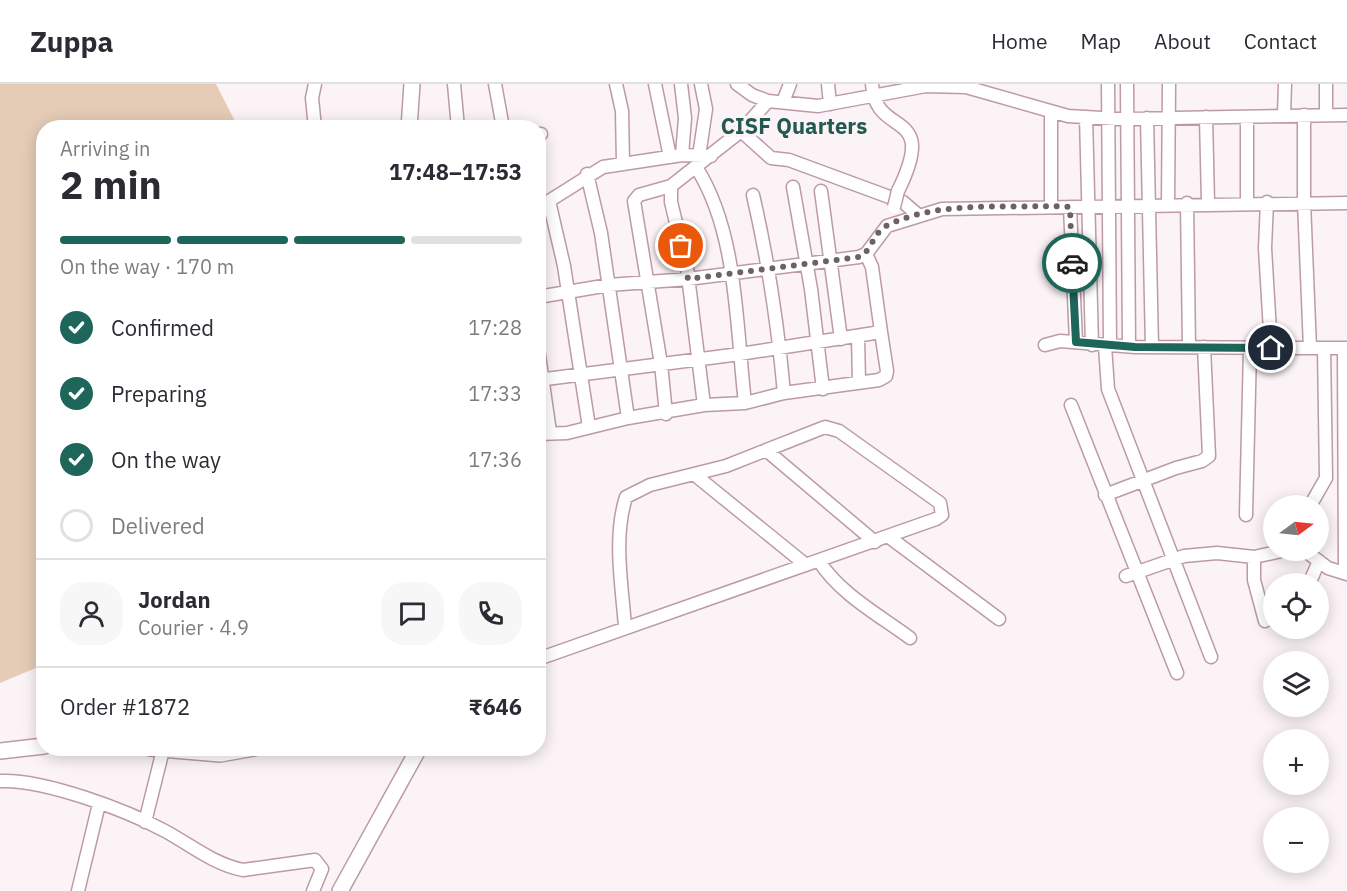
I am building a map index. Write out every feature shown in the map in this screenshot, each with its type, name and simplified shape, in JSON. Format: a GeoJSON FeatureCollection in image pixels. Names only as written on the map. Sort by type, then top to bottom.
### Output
{"type":"FeatureCollection","features":[{"type":"Feature","properties":{"kind":"street"},"geometry":{"type":"LineString","coordinates":[[314,120],[312,98],[315,84]]}},
{"type":"Feature","properties":{"kind":"street"},"geometry":{"type":"LineString","coordinates":[[410,120],[412,84]]}},
{"type":"Feature","properties":{"kind":"street"},"geometry":{"type":"LineString","coordinates":[[454,84],[457,120]]}},
{"type":"Feature","properties":{"kind":"street"},"geometry":{"type":"LineString","coordinates":[[495,84],[502,120]]}},
{"type":"Feature","properties":{"kind":"street"},"geometry":{"type":"LineString","coordinates":[[616,84],[622,111],[623,163]]}},
{"type":"Feature","properties":{"kind":"street"},"geometry":{"type":"LineString","coordinates":[[655,84],[676,156]]}},
{"type":"Feature","properties":{"kind":"street"},"geometry":{"type":"LineString","coordinates":[[676,156],[685,118],[681,84]]}},
{"type":"Feature","properties":{"kind":"street"},"geometry":{"type":"LineString","coordinates":[[701,84],[706,109],[702,160],[726,244],[745,403]]}},
{"type":"Feature","properties":{"kind":"street"},"geometry":{"type":"LineString","coordinates":[[737,84],[753,90],[768,101],[818,106],[872,89],[926,86],[976,87],[1051,113],[1086,117],[1347,115]]}},
{"type":"Feature","properties":{"kind":"street"},"geometry":{"type":"LineString","coordinates":[[783,102],[790,84]]}},
{"type":"Feature","properties":{"kind":"street"},"geometry":{"type":"LineString","coordinates":[[828,84],[830,104]]}},
{"type":"Feature","properties":{"kind":"street"},"geometry":{"type":"LineString","coordinates":[[1102,345],[1110,207],[1108,84]]}},
{"type":"Feature","properties":{"kind":"street"},"geometry":{"type":"LineString","coordinates":[[1127,84],[1126,118],[1130,206],[1129,346]]}},
{"type":"Feature","properties":{"kind":"street"},"geometry":{"type":"LineString","coordinates":[[1168,204],[1169,84]]}},
{"type":"Feature","properties":{"kind":"street"},"geometry":{"type":"LineString","coordinates":[[1284,115],[1285,84]]}},
{"type":"Feature","properties":{"kind":"street"},"geometry":{"type":"LineString","coordinates":[[1326,84],[1326,115]]}},
{"type":"Feature","properties":{"kind":"street"},"geometry":{"type":"LineString","coordinates":[[872,89],[885,114],[903,126],[911,136],[912,163],[898,191],[894,207],[896,223]]}},
{"type":"Feature","properties":{"kind":"street"},"geometry":{"type":"LineString","coordinates":[[666,414],[661,364],[634,197],[671,186],[741,131],[768,101]]}},
{"type":"Feature","properties":{"kind":"street"},"geometry":{"type":"LineString","coordinates":[[1051,113],[1051,206]]}},
{"type":"Feature","properties":{"kind":"street"},"geometry":{"type":"LineString","coordinates":[[1304,116],[1304,202],[1310,348]]}},
{"type":"Feature","properties":{"kind":"street"},"geometry":{"type":"LineString","coordinates":[[1086,117],[1090,206],[1102,345],[1108,385],[1142,482],[1211,657]]}},
{"type":"Feature","properties":{"kind":"street"},"geometry":{"type":"LineString","coordinates":[[1206,117],[1208,203]]}},
{"type":"Feature","properties":{"kind":"street"},"geometry":{"type":"LineString","coordinates":[[1247,117],[1248,202]]}},
{"type":"Feature","properties":{"kind":"street"},"geometry":{"type":"LineString","coordinates":[[1147,118],[1152,347]]}},
{"type":"Feature","properties":{"kind":"street"},"geometry":{"type":"LineString","coordinates":[[741,131],[771,158],[789,160],[903,202],[923,213]]}},
{"type":"Feature","properties":{"kind":"street"},"geometry":{"type":"LineString","coordinates":[[589,427],[558,232],[549,201],[587,174],[603,167],[676,156],[702,160]]}},
{"type":"Feature","properties":{"kind":"street"},"geometry":{"type":"LineString","coordinates":[[587,174],[601,233],[627,418]]}},
{"type":"Feature","properties":{"kind":"street"},"geometry":{"type":"LineString","coordinates":[[671,186],[671,202],[688,279],[704,405]]}},
{"type":"Feature","properties":{"kind":"street"},"geometry":{"type":"LineString","coordinates":[[793,187],[807,263],[823,389]]}},
{"type":"Feature","properties":{"kind":"street"},"geometry":{"type":"LineString","coordinates":[[821,191],[841,339]]}},
{"type":"Feature","properties":{"kind":"street"},"geometry":{"type":"LineString","coordinates":[[753,195],[762,249],[770,269],[784,393]]}},
{"type":"Feature","properties":{"kind":"street"},"geometry":{"type":"LineString","coordinates":[[546,296],[609,285],[688,279],[807,263],[830,263],[866,254],[882,229],[923,213],[942,209],[1110,207],[1248,202],[1347,203]]}},
{"type":"Feature","properties":{"kind":"street"},"geometry":{"type":"LineString","coordinates":[[1268,202],[1265,248],[1271,348]]}},
{"type":"Feature","properties":{"kind":"street"},"geometry":{"type":"LineString","coordinates":[[1187,203],[1189,347]]}},
{"type":"Feature","properties":{"kind":"street"},"geometry":{"type":"LineString","coordinates":[[1070,207],[1076,342]]}},
{"type":"Feature","properties":{"kind":"street"},"geometry":{"type":"LineString","coordinates":[[546,433],[567,433],[627,418],[666,414],[704,405],[745,403],[784,393],[859,383],[886,376],[872,267],[866,254]]}},
{"type":"Feature","properties":{"kind":"street"},"geometry":{"type":"LineString","coordinates":[[546,379],[740,354],[778,346],[880,332]]}},
{"type":"Feature","properties":{"kind":"street"},"geometry":{"type":"LineString","coordinates":[[858,336],[859,383]]}},
{"type":"Feature","properties":{"kind":"street"},"geometry":{"type":"LineString","coordinates":[[1045,345],[1060,341],[1152,347],[1345,348],[1346,573],[1317,565],[1314,561]]}},
{"type":"Feature","properties":{"kind":"street"},"geometry":{"type":"LineString","coordinates":[[1105,495],[1206,459],[1209,453],[1204,347]]}},
{"type":"Feature","properties":{"kind":"street"},"geometry":{"type":"LineString","coordinates":[[1316,495],[1326,478],[1324,348]]}},
{"type":"Feature","properties":{"kind":"street"},"geometry":{"type":"LineString","coordinates":[[1246,515],[1250,349]]}},
{"type":"Feature","properties":{"kind":"street"},"geometry":{"type":"LineString","coordinates":[[1071,405],[1105,495],[1131,575],[1177,673]]}},
{"type":"Feature","properties":{"kind":"street"},"geometry":{"type":"LineString","coordinates":[[546,656],[936,519],[942,515],[940,503],[839,431],[825,427],[695,475],[650,485],[626,498],[620,530],[625,627]]}},
{"type":"Feature","properties":{"kind":"street"},"geometry":{"type":"LineString","coordinates":[[766,450],[875,542]]}},
{"type":"Feature","properties":{"kind":"street"},"geometry":{"type":"LineString","coordinates":[[695,475],[806,566]]}},
{"type":"Feature","properties":{"kind":"street"},"geometry":{"type":"LineString","coordinates":[[889,537],[999,620]]}},
{"type":"Feature","properties":{"kind":"street"},"geometry":{"type":"LineString","coordinates":[[1131,575],[1173,560],[1202,553],[1254,557],[1263,555]]}},
{"type":"Feature","properties":{"kind":"street"},"geometry":{"type":"LineString","coordinates":[[1254,557],[1254,580],[1263,614]]}},
{"type":"Feature","properties":{"kind":"street"},"geometry":{"type":"LineString","coordinates":[[819,561],[826,572],[846,592],[910,638]]}},
{"type":"Feature","properties":{"kind":"street"},"geometry":{"type":"LineString","coordinates":[[1314,573],[1317,565]]}},
{"type":"Feature","properties":{"kind":"street"},"geometry":{"type":"LineString","coordinates":[[0,751],[36,747]]}},
{"type":"Feature","properties":{"kind":"street"},"geometry":{"type":"LineString","coordinates":[[145,822],[158,758],[189,756]]}},
{"type":"Feature","properties":{"kind":"street"},"geometry":{"type":"LineString","coordinates":[[340,891],[415,756]]}},
{"type":"Feature","properties":{"kind":"street"},"geometry":{"type":"LineString","coordinates":[[0,781],[52,788],[99,804],[145,822],[220,864],[234,868],[243,870],[315,860],[322,869],[313,891]]}},
{"type":"Feature","properties":{"kind":"street"},"geometry":{"type":"LineString","coordinates":[[78,891],[99,804]]}},
{"type":"Feature","properties":{"kind":"shaded area"},"geometry":{"type":"Polygon","coordinates":[[[0,84],[216,84],[234,120],[36,120],[36,668],[0,683],[0,84]]]}},
{"type":"Feature","properties":{"kind":"way so far"},"geometry":{"type":"LineString","coordinates":[[681,246],[688,279],[807,263],[830,263],[859,257],[866,254],[886,226],[935,210],[1051,206],[1070,207],[1072,263]]}},
{"type":"Feature","properties":{"kind":"district","name":"CISF Quarters"},"geometry":{"type":"Point","coordinates":[794,126]}},
{"type":"Feature","properties":{"kind":"route"},"geometry":{"type":"LineString","coordinates":[[1072,263],[1076,342],[1135,347],[1271,348]]}}]}
